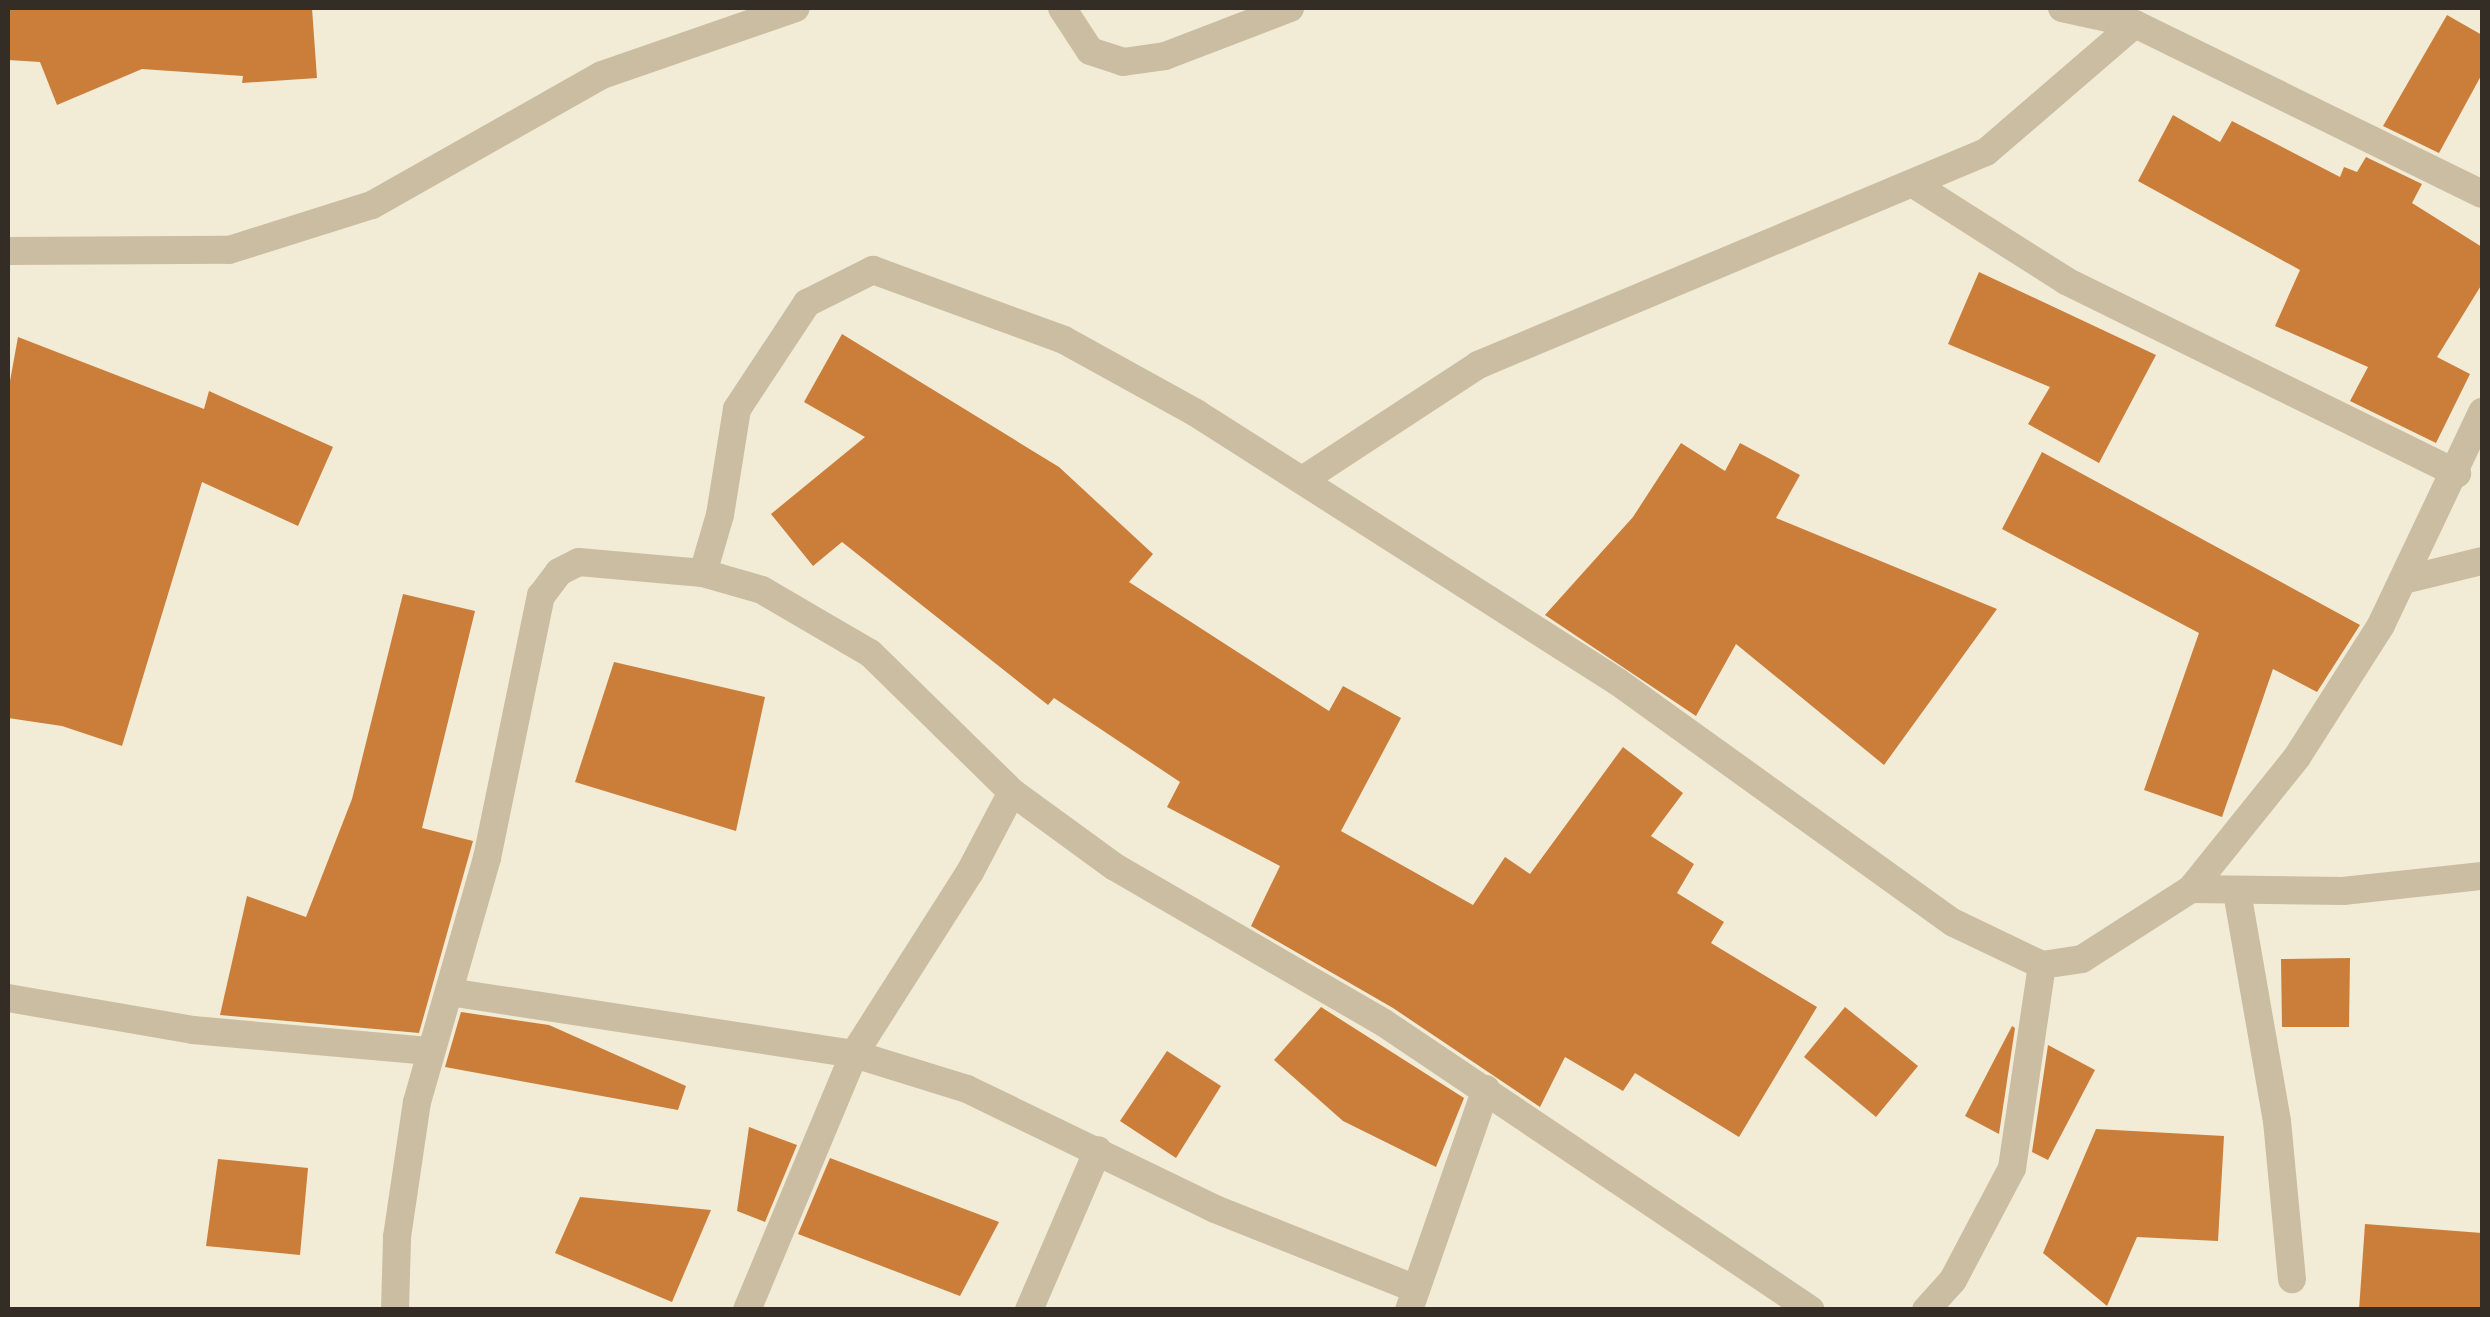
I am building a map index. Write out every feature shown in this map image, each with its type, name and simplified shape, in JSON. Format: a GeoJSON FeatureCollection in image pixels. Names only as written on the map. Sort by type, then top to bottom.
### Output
{"type":"FeatureCollection","features":[{"type":"Feature","properties":{"kind":"street"},"geometry":{"type":"LineString","coordinates":[[8,251],[229,250],[372,205],[602,75],[796,8]]}},
{"type":"Feature","properties":{"kind":"street"},"geometry":{"type":"LineString","coordinates":[[1062,8],[1090,51],[1123,62],[1165,56],[1290,8]]}},
{"type":"Feature","properties":{"kind":"street"},"geometry":{"type":"LineString","coordinates":[[2062,8],[2135,24],[2482,194]]}},
{"type":"Feature","properties":{"kind":"street"},"geometry":{"type":"LineString","coordinates":[[1304,479],[1478,365],[1986,152],[2135,24]]}},
{"type":"Feature","properties":{"kind":"street"},"geometry":{"type":"LineString","coordinates":[[1915,185],[2066,281],[2456,473]]}},
{"type":"Feature","properties":{"kind":"street"},"geometry":{"type":"LineString","coordinates":[[702,573],[720,515],[736,409],[807,303],[873,270],[1064,340],[1304,479],[1618,682],[1954,923],[2042,966],[2082,959],[2191,889],[2297,757],[2408,579],[2482,412]]}},
{"type":"Feature","properties":{"kind":"street"},"geometry":{"type":"LineString","coordinates":[[2408,579],[2482,561]]}},
{"type":"Feature","properties":{"kind":"street"},"geometry":{"type":"LineString","coordinates":[[395,1310],[397,1237],[429,1051],[499,808],[541,596],[559,572],[579,562],[702,573],[778,597],[870,653],[1012,792],[1115,868],[1486,1089],[1811,1310]]}},
{"type":"Feature","properties":{"kind":"street"},"geometry":{"type":"LineString","coordinates":[[747,1310],[854,1054],[970,872],[1012,792]]}},
{"type":"Feature","properties":{"kind":"street"},"geometry":{"type":"LineString","coordinates":[[2191,889],[2343,891],[2482,876]]}},
{"type":"Feature","properties":{"kind":"street"},"geometry":{"type":"LineString","coordinates":[[2237,892],[2277,1121],[2292,1279]]}},
{"type":"Feature","properties":{"kind":"street"},"geometry":{"type":"LineString","coordinates":[[1926,1310],[1952,1280],[2012,1168],[2042,966]]}},
{"type":"Feature","properties":{"kind":"street"},"geometry":{"type":"LineString","coordinates":[[449,992],[854,1054],[967,1089],[1215,1209],[1412,1298],[1486,1089]]}},
{"type":"Feature","properties":{"kind":"street"},"geometry":{"type":"LineString","coordinates":[[8,998],[193,1030],[429,1051]]}},
{"type":"Feature","properties":{"kind":"street"},"geometry":{"type":"LineString","coordinates":[[1029,1310],[1098,1150]]}},
{"type":"Feature","properties":{"kind":"building"},"geometry":{"type":"Polygon","coordinates":[[[8,8],[312,8],[317,78],[242,83],[243,76],[142,69],[57,105],[40,62],[8,60],[8,8]]]}},
{"type":"Feature","properties":{"kind":"building"},"geometry":{"type":"Polygon","coordinates":[[[2447,15],[2482,35],[2482,74],[2439,153],[2383,126],[2447,15]]]}},
{"type":"Feature","properties":{"kind":"building"},"geometry":{"type":"Polygon","coordinates":[[[2173,115],[2220,142],[2232,121],[2340,177],[2344,167],[2357,172],[2366,157],[2422,184],[2412,203],[2482,247],[2482,284],[2437,357],[2470,374],[2436,443],[2350,401],[2368,367],[2275,326],[2300,270],[2138,181],[2173,115]]]}},
{"type":"Feature","properties":{"kind":"building"},"geometry":{"type":"Polygon","coordinates":[[[1979,272],[2156,355],[2099,463],[2028,424],[2050,387],[1948,344],[1979,272]]]}},
{"type":"Feature","properties":{"kind":"building"},"geometry":{"type":"Polygon","coordinates":[[[842,334],[1059,467],[1153,554],[1129,582],[1329,711],[1343,686],[1401,718],[1341,831],[1473,905],[1505,857],[1530,874],[1623,747],[1683,793],[1651,836],[1694,864],[1677,893],[1724,922],[1711,943],[1817,1007],[1739,1137],[1635,1073],[1623,1091],[1565,1057],[1540,1107],[1393,1008],[1251,926],[1280,866],[1167,807],[1180,782],[1054,698],[1048,705],[842,542],[813,566],[771,514],[865,437],[804,402],[842,334]]]}},
{"type":"Feature","properties":{"kind":"building"},"geometry":{"type":"Polygon","coordinates":[[[18,337],[204,409],[209,391],[333,447],[298,526],[202,482],[122,746],[62,726],[8,718],[8,392],[18,337]]]}},
{"type":"Feature","properties":{"kind":"building"},"geometry":{"type":"Polygon","coordinates":[[[1681,443],[1725,471],[1740,443],[1800,475],[1776,518],[1997,609],[1884,765],[1736,644],[1696,716],[1545,615],[1633,517],[1681,443]]]}},
{"type":"Feature","properties":{"kind":"building"},"geometry":{"type":"Polygon","coordinates":[[[2042,452],[2360,625],[2317,692],[2273,669],[2222,817],[2144,790],[2199,633],[2002,529],[2042,452]]]}},
{"type":"Feature","properties":{"kind":"building"},"geometry":{"type":"Polygon","coordinates":[[[403,594],[475,611],[422,828],[473,841],[419,1033],[220,1015],[247,896],[306,917],[352,799],[403,594]]]}},
{"type":"Feature","properties":{"kind":"building"},"geometry":{"type":"Polygon","coordinates":[[[614,662],[765,697],[736,831],[575,782],[614,662]]]}},
{"type":"Feature","properties":{"kind":"building"},"geometry":{"type":"Polygon","coordinates":[[[2350,958],[2349,1027],[2282,1027],[2281,959],[2350,958]]]}},
{"type":"Feature","properties":{"kind":"building"},"geometry":{"type":"Polygon","coordinates":[[[1321,1007],[1464,1098],[1436,1167],[1343,1121],[1274,1060],[1321,1007]]]}},
{"type":"Feature","properties":{"kind":"building"},"geometry":{"type":"Polygon","coordinates":[[[1845,1007],[1918,1066],[1876,1117],[1804,1057],[1845,1007]]]}},
{"type":"Feature","properties":{"kind":"building"},"geometry":{"type":"Polygon","coordinates":[[[461,1012],[549,1025],[686,1086],[678,1110],[445,1067],[461,1012]]]}},
{"type":"Feature","properties":{"kind":"building"},"geometry":{"type":"Polygon","coordinates":[[[2012,1026],[2015,1028],[1999,1134],[1965,1116],[2012,1026]]]}},
{"type":"Feature","properties":{"kind":"building"},"geometry":{"type":"Polygon","coordinates":[[[2048,1045],[2095,1070],[2048,1160],[2032,1152],[2048,1045]]]}},
{"type":"Feature","properties":{"kind":"building"},"geometry":{"type":"Polygon","coordinates":[[[1167,1051],[1221,1086],[1176,1158],[1120,1121],[1167,1051]]]}},
{"type":"Feature","properties":{"kind":"building"},"geometry":{"type":"Polygon","coordinates":[[[749,1127],[797,1145],[765,1222],[737,1211],[749,1127]]]}},
{"type":"Feature","properties":{"kind":"building"},"geometry":{"type":"Polygon","coordinates":[[[2096,1129],[2224,1136],[2218,1241],[2137,1237],[2107,1306],[2043,1253],[2096,1129]]]}},
{"type":"Feature","properties":{"kind":"building"},"geometry":{"type":"Polygon","coordinates":[[[830,1158],[999,1222],[960,1296],[798,1234],[830,1158]]]}},
{"type":"Feature","properties":{"kind":"building"},"geometry":{"type":"Polygon","coordinates":[[[218,1159],[308,1168],[300,1255],[206,1246],[218,1159]]]}},
{"type":"Feature","properties":{"kind":"building"},"geometry":{"type":"Polygon","coordinates":[[[580,1197],[711,1210],[672,1302],[555,1253],[580,1197]]]}},
{"type":"Feature","properties":{"kind":"building"},"geometry":{"type":"Polygon","coordinates":[[[2365,1224],[2482,1233],[2482,1310],[2359,1310],[2365,1224]]]}}]}
